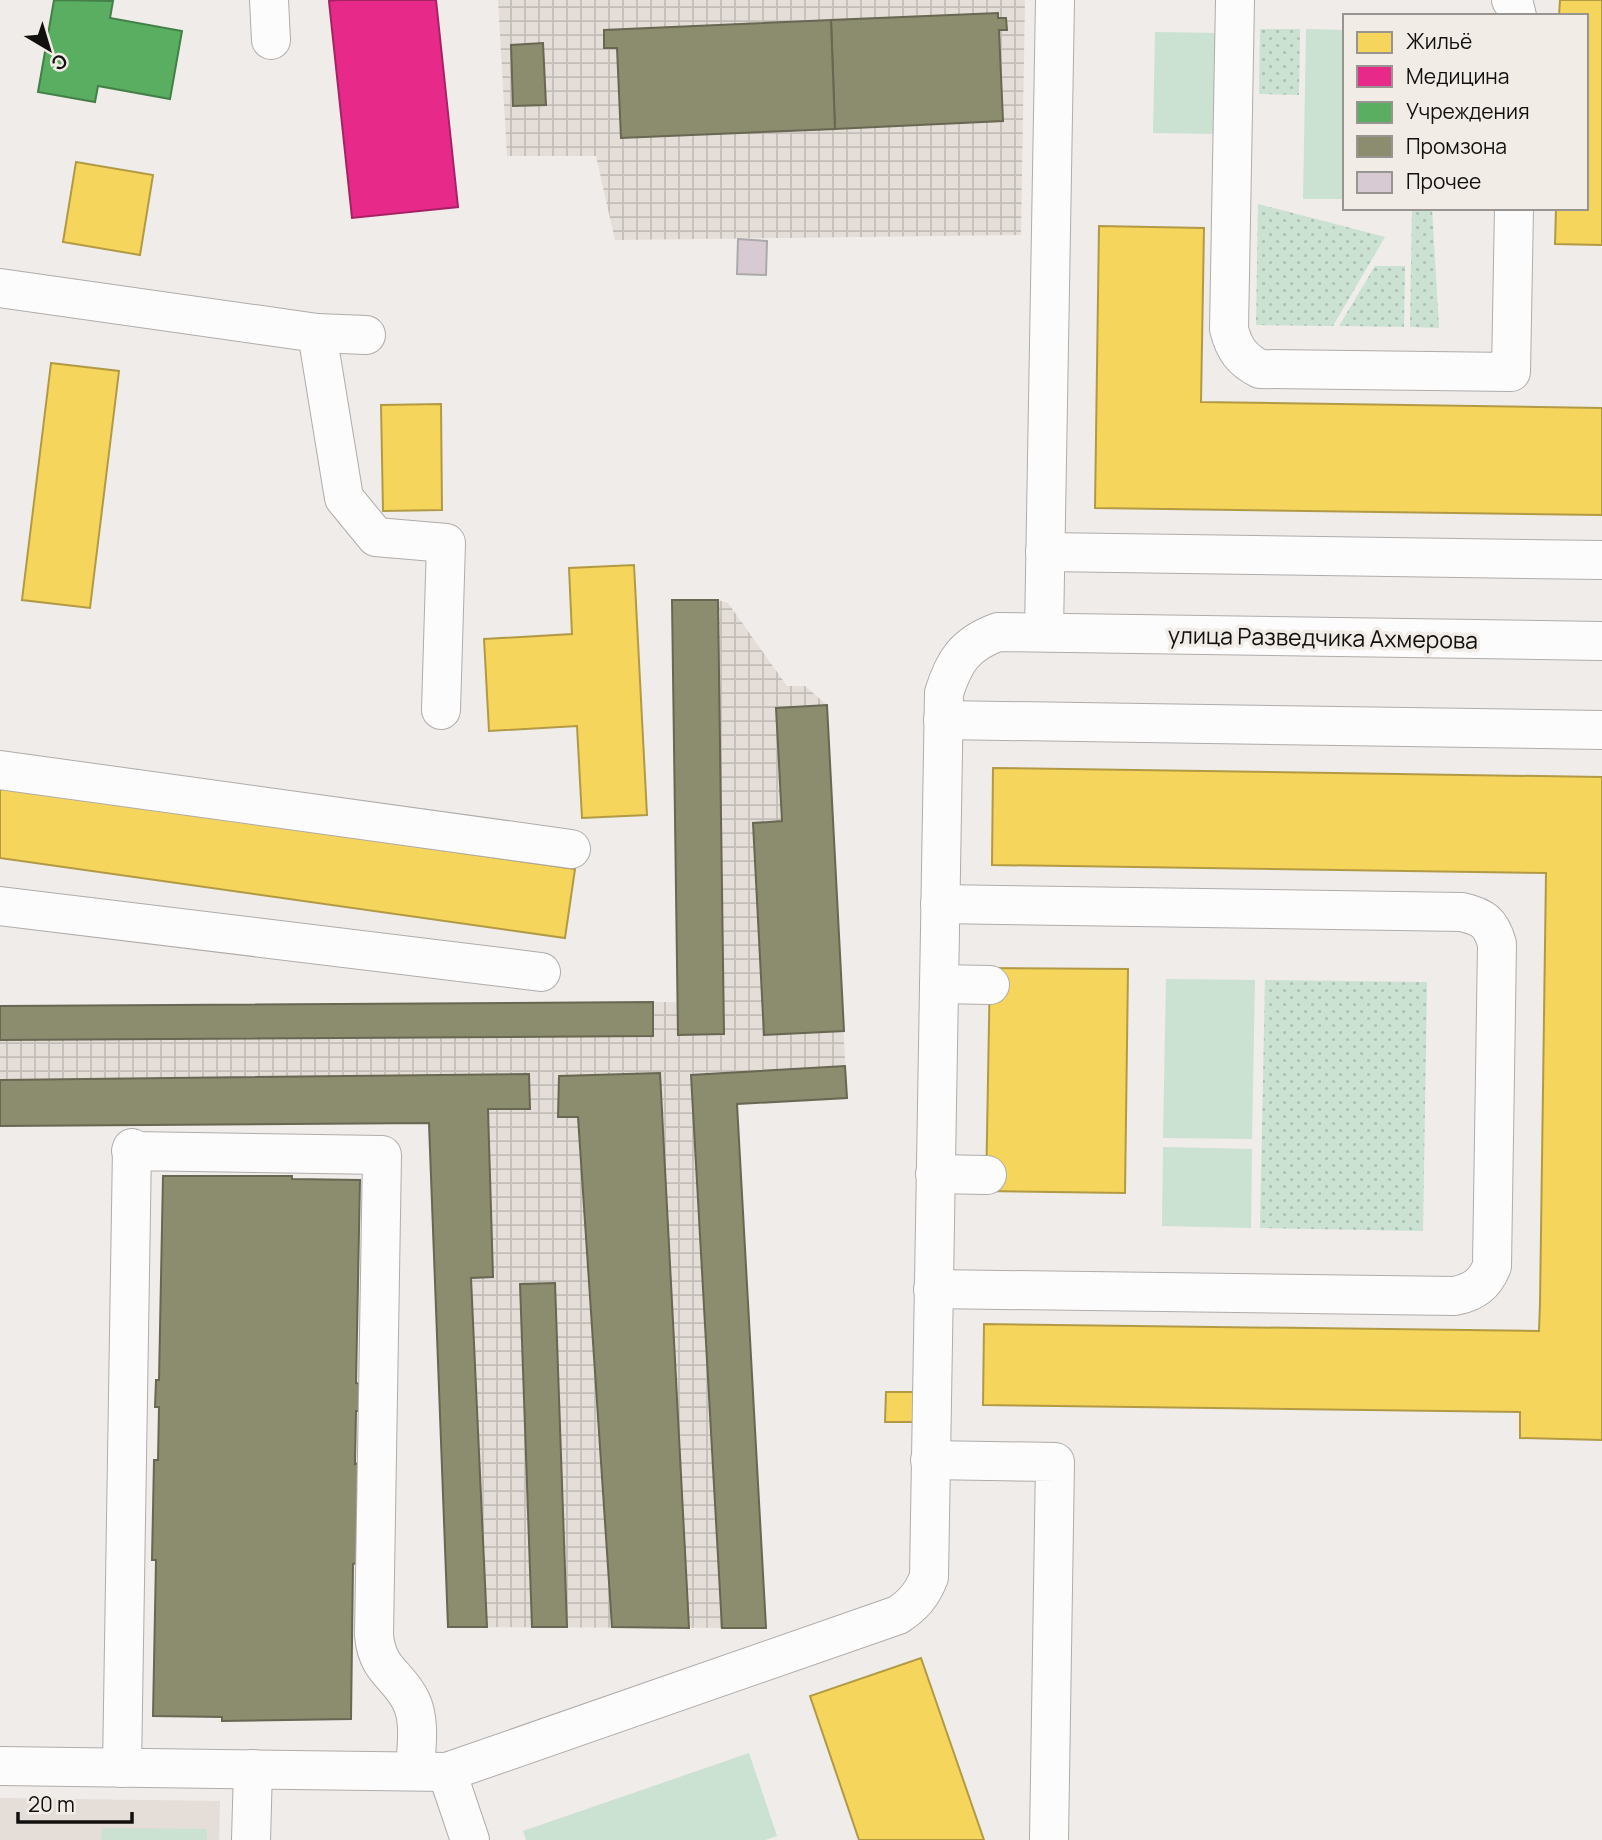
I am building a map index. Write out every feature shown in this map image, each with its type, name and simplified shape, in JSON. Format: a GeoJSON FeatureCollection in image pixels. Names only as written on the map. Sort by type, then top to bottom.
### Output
{"type":"FeatureCollection","features":[{"type":"Feature","properties":{"kind":"street"},"geometry":{"type":"LineString","coordinates":[[269,0],[271,40]]}},
{"type":"Feature","properties":{"kind":"street"},"geometry":{"type":"LineString","coordinates":[[1044,632],[1055,0]]}},
{"type":"Feature","properties":{"kind":"street"},"geometry":{"type":"LineString","coordinates":[[1235,0],[1229,329],[1240,356],[1249,363],[1260,369],[1511,372],[1514,210]]}},
{"type":"Feature","properties":{"kind":"street"},"geometry":{"type":"LineString","coordinates":[[0,288],[317,333],[366,335]]}},
{"type":"Feature","properties":{"kind":"street"},"geometry":{"type":"LineString","coordinates":[[317,333],[344,498],[376,537],[446,543],[441,710]]}},
{"type":"Feature","properties":{"kind":"street"},"geometry":{"type":"LineString","coordinates":[[1045,552],[1602,560]]}},
{"type":"Feature","properties":{"kind":"street","name":"улица Разведчика Ахмерова"},"geometry":{"type":"LineString","coordinates":[[0,1766],[431,1772],[898,1615],[919,1597],[929,1577],[943,720],[944,693],[950,672],[960,657],[970,646],[998,632],[1602,641]]}},
{"type":"Feature","properties":{"kind":"street"},"geometry":{"type":"LineString","coordinates":[[943,720],[1602,730]]}},
{"type":"Feature","properties":{"kind":"street"},"geometry":{"type":"LineString","coordinates":[[0,770],[570,849]]}},
{"type":"Feature","properties":{"kind":"street"},"geometry":{"type":"LineString","coordinates":[[933,1289],[1455,1296],[1469,1293],[1480,1286],[1492,1266],[1497,944],[1494,933],[1486,922],[1477,916],[1462,912],[940,904]]}},
{"type":"Feature","properties":{"kind":"street"},"geometry":{"type":"LineString","coordinates":[[0,906],[541,972]]}},
{"type":"Feature","properties":{"kind":"street"},"geometry":{"type":"LineString","coordinates":[[939,984],[990,985]]}},
{"type":"Feature","properties":{"kind":"street"},"geometry":{"type":"LineString","coordinates":[[122,1768],[125,1547],[131,1176],[132,1162],[132,1148],[131,1151],[145,1151],[159,1152],[382,1155],[375,1646],[381,1662],[404,1690],[414,1708],[416,1726],[431,1772],[470,1840]]}},
{"type":"Feature","properties":{"kind":"street"},"geometry":{"type":"LineString","coordinates":[[935,1174],[987,1175]]}},
{"type":"Feature","properties":{"kind":"street"},"geometry":{"type":"LineString","coordinates":[[930,1460],[1055,1462],[1049,1840]]}},
{"type":"Feature","properties":{"kind":"street"},"geometry":{"type":"LineString","coordinates":[[251,1840],[253,1769]]}},
{"type":"Feature","properties":{"kind":"shaded area"},"geometry":{"type":"Polygon","coordinates":[[[498,0],[1025,0],[1021,235],[615,240],[596,156],[507,156],[498,0]]]}},
{"type":"Feature","properties":{"kind":"shaded area"},"geometry":{"type":"Polygon","coordinates":[[[672,600],[718,600],[728,603],[787,686],[805,686],[827,705],[847,1098],[737,1104],[766,1628],[448,1627],[428,1123],[0,1126],[0,1006],[677,1002],[672,600]]]}},
{"type":"Feature","properties":{"kind":"shaded area"},"geometry":{"type":"Polygon","coordinates":[[[0,1798],[220,1801],[219,1840],[0,1840],[0,1798]]]}},
{"type":"Feature","properties":{"kind":"green space"},"geometry":{"type":"Polygon","coordinates":[[[1260,29],[1300,29],[1299,95],[1259,94],[1260,29]]]}},
{"type":"Feature","properties":{"kind":"green space"},"geometry":{"type":"Polygon","coordinates":[[[1306,29],[1343,30],[1343,199],[1303,199],[1306,29]]]}},
{"type":"Feature","properties":{"kind":"green space"},"geometry":{"type":"Polygon","coordinates":[[[1155,32],[1219,33],[1217,134],[1153,133],[1155,32]]]}},
{"type":"Feature","properties":{"kind":"green space"},"geometry":{"type":"Polygon","coordinates":[[[1258,204],[1385,237],[1333,326],[1256,325],[1258,204]]]}},
{"type":"Feature","properties":{"kind":"green space"},"geometry":{"type":"Polygon","coordinates":[[[1412,210],[1432,210],[1439,328],[1410,327],[1412,210]]]}},
{"type":"Feature","properties":{"kind":"green space"},"geometry":{"type":"Polygon","coordinates":[[[1375,266],[1405,266],[1404,327],[1339,326],[1375,266]]]}},
{"type":"Feature","properties":{"kind":"green space"},"geometry":{"type":"Polygon","coordinates":[[[1166,979],[1255,980],[1252,1139],[1163,1138],[1166,979]]]}},
{"type":"Feature","properties":{"kind":"green space"},"geometry":{"type":"Polygon","coordinates":[[[1265,980],[1427,982],[1423,1231],[1260,1228],[1265,980]]]}},
{"type":"Feature","properties":{"kind":"green space"},"geometry":{"type":"Polygon","coordinates":[[[1163,1147],[1252,1149],[1251,1228],[1162,1226],[1163,1147]]]}},
{"type":"Feature","properties":{"kind":"green space"},"geometry":{"type":"Polygon","coordinates":[[[749,1753],[777,1836],[765,1840],[526,1840],[523,1831],[749,1753]]]}},
{"type":"Feature","properties":{"kind":"green space"},"geometry":{"type":"Polygon","coordinates":[[[102,1828],[207,1829],[207,1840],[101,1840],[102,1828]]]}},
{"type":"Feature","properties":{"kind":"building: Жильё"},"geometry":{"type":"Polygon","coordinates":[[[1560,0],[1602,0],[1602,245],[1555,244],[1556,210],[1588,210],[1588,14],[1559,14],[1560,0]]]}},
{"type":"Feature","properties":{"kind":"building: Жильё"},"geometry":{"type":"Polygon","coordinates":[[[76,162],[153,175],[140,255],[63,242],[76,162]]]}},
{"type":"Feature","properties":{"kind":"building: Жильё"},"geometry":{"type":"Polygon","coordinates":[[[1099,226],[1204,228],[1201,402],[1602,408],[1602,515],[1095,508],[1099,226]]]}},
{"type":"Feature","properties":{"kind":"building: Жильё"},"geometry":{"type":"Polygon","coordinates":[[[51,363],[119,371],[90,608],[22,600],[51,363]]]}},
{"type":"Feature","properties":{"kind":"building: Жильё"},"geometry":{"type":"Polygon","coordinates":[[[441,404],[442,510],[383,511],[381,405],[441,404]]]}},
{"type":"Feature","properties":{"kind":"building: Жильё"},"geometry":{"type":"Polygon","coordinates":[[[634,565],[647,815],[582,818],[577,726],[489,731],[484,639],[572,634],[569,568],[634,565]]]}},
{"type":"Feature","properties":{"kind":"building: Жильё"},"geometry":{"type":"Polygon","coordinates":[[[993,768],[1602,777],[1602,1440],[1520,1438],[1520,1412],[983,1405],[984,1324],[1539,1331],[1540,1304],[1546,873],[992,865],[993,768]]]}},
{"type":"Feature","properties":{"kind":"building: Жильё"},"geometry":{"type":"Polygon","coordinates":[[[0,787],[575,869],[565,938],[0,858],[0,787]]]}},
{"type":"Feature","properties":{"kind":"building: Жильё"},"geometry":{"type":"Polygon","coordinates":[[[990,968],[1128,969],[1125,1193],[986,1191],[990,968]]]}},
{"type":"Feature","properties":{"kind":"building: Жильё"},"geometry":{"type":"Polygon","coordinates":[[[886,1392],[917,1392],[917,1422],[885,1422],[886,1392]]]}},
{"type":"Feature","properties":{"kind":"building: Жильё"},"geometry":{"type":"Polygon","coordinates":[[[921,1658],[984,1840],[859,1840],[810,1696],[921,1658]]]}},
{"type":"Feature","properties":{"kind":"building: Медицина"},"geometry":{"type":"Polygon","coordinates":[[[436,0],[458,207],[352,218],[329,1],[436,0]]]}},
{"type":"Feature","properties":{"kind":"building: Учреждения"},"geometry":{"type":"Polygon","coordinates":[[[54,0],[113,1],[110,18],[182,31],[170,99],[98,86],[95,102],[38,92],[54,0]]]}},
{"type":"Feature","properties":{"kind":"building: Промзона"},"geometry":{"type":"Polygon","coordinates":[[[998,13],[998,18],[1006,18],[1007,30],[999,30],[1003,121],[835,129],[831,20],[998,13]]]}},
{"type":"Feature","properties":{"kind":"building: Промзона"},"geometry":{"type":"Polygon","coordinates":[[[831,20],[835,129],[621,138],[617,48],[604,48],[604,30],[831,20]]]}},
{"type":"Feature","properties":{"kind":"building: Промзона"},"geometry":{"type":"Polygon","coordinates":[[[543,43],[546,105],[513,106],[511,45],[543,43]]]}},
{"type":"Feature","properties":{"kind":"building: Промзона"},"geometry":{"type":"Polygon","coordinates":[[[672,600],[718,600],[724,1034],[678,1035],[672,600]]]}},
{"type":"Feature","properties":{"kind":"building: Промзона"},"geometry":{"type":"Polygon","coordinates":[[[827,705],[844,1031],[764,1035],[753,823],[782,821],[776,708],[827,705]]]}},
{"type":"Feature","properties":{"kind":"building: Промзона"},"geometry":{"type":"Polygon","coordinates":[[[653,1002],[653,1036],[0,1040],[0,1006],[653,1002]]]}},
{"type":"Feature","properties":{"kind":"building: Промзона"},"geometry":{"type":"Polygon","coordinates":[[[845,1066],[847,1098],[737,1104],[766,1628],[722,1628],[691,1075],[845,1066]]]}},
{"type":"Feature","properties":{"kind":"building: Промзона"},"geometry":{"type":"Polygon","coordinates":[[[660,1073],[689,1628],[612,1627],[578,1117],[558,1117],[559,1076],[660,1073]]]}},
{"type":"Feature","properties":{"kind":"building: Промзона"},"geometry":{"type":"Polygon","coordinates":[[[529,1074],[530,1109],[488,1109],[493,1277],[471,1278],[487,1627],[448,1627],[429,1123],[0,1126],[0,1080],[529,1074]]]}},
{"type":"Feature","properties":{"kind":"building: Промзона"},"geometry":{"type":"Polygon","coordinates":[[[163,1176],[292,1176],[292,1179],[360,1180],[356,1383],[360,1384],[359,1411],[356,1411],[355,1464],[359,1463],[357,1563],[353,1564],[351,1719],[222,1721],[222,1717],[153,1716],[156,1560],[152,1560],[154,1460],[158,1460],[159,1407],[155,1407],[156,1380],[159,1380],[163,1176]]]}},
{"type":"Feature","properties":{"kind":"building: Промзона"},"geometry":{"type":"Polygon","coordinates":[[[555,1283],[567,1627],[532,1627],[520,1284],[555,1283]]]}},
{"type":"Feature","properties":{"kind":"building: Прочее"},"geometry":{"type":"Polygon","coordinates":[[[738,239],[767,241],[766,275],[737,274],[738,239]]]}}]}
